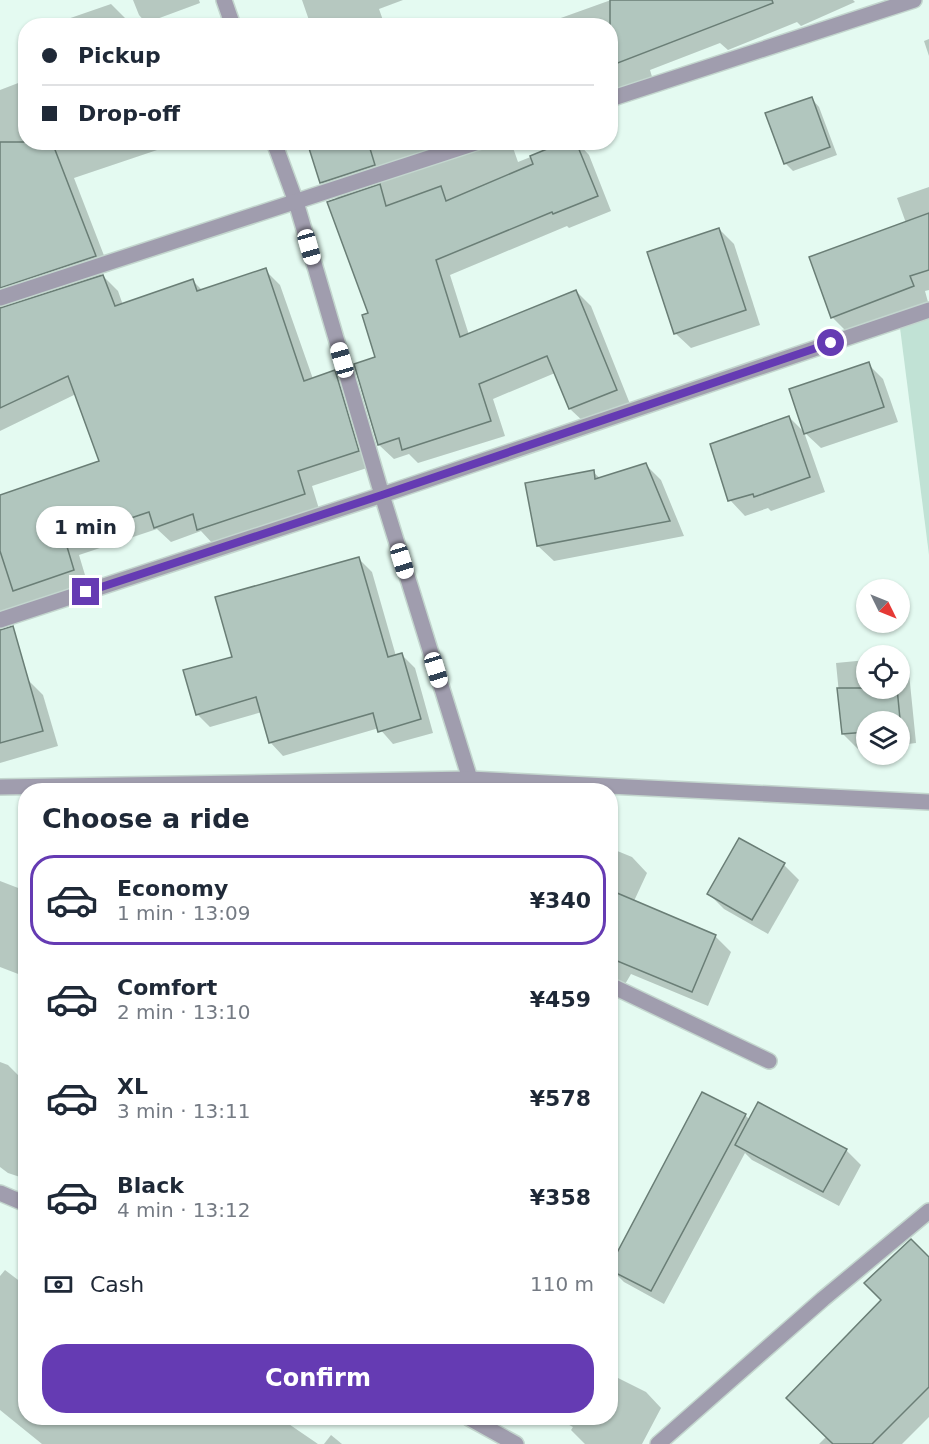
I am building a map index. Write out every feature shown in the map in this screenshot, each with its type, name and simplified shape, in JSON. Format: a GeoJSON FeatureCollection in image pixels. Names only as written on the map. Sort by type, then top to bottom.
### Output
{"type":"FeatureCollection","features":[{"type":"Feature","properties":{"kind":"street"},"geometry":{"type":"LineString","coordinates":[[224,0],[230,18]]}},
{"type":"Feature","properties":{"kind":"street"},"geometry":{"type":"LineString","coordinates":[[618,96],[914,0]]}},
{"type":"Feature","properties":{"kind":"street"},"geometry":{"type":"LineString","coordinates":[[277,150],[296,202],[467,783]]}},
{"type":"Feature","properties":{"kind":"street"},"geometry":{"type":"LineString","coordinates":[[0,298],[454,150]]}},
{"type":"Feature","properties":{"kind":"street"},"geometry":{"type":"LineString","coordinates":[[0,620],[382,495],[929,310]]}},
{"type":"Feature","properties":{"kind":"street"},"geometry":{"type":"LineString","coordinates":[[0,787],[18,787]]}},
{"type":"Feature","properties":{"kind":"street"},"geometry":{"type":"LineString","coordinates":[[618,790],[929,802]]}},
{"type":"Feature","properties":{"kind":"street"},"geometry":{"type":"LineString","coordinates":[[618,989],[769,1061]]}},
{"type":"Feature","properties":{"kind":"street"},"geometry":{"type":"LineString","coordinates":[[0,1193],[18,1201]]}},
{"type":"Feature","properties":{"kind":"street"},"geometry":{"type":"LineString","coordinates":[[658,1444],[823,1299],[929,1211]]}},
{"type":"Feature","properties":{"kind":"street"},"geometry":{"type":"LineString","coordinates":[[482,1425],[516,1444]]}},
{"type":"Feature","properties":{"kind":"green space"},"geometry":{"type":"Polygon","coordinates":[[[929,312],[929,555],[899,320],[929,312]]]}},
{"type":"Feature","properties":{"kind":"building"},"geometry":{"type":"Polygon","coordinates":[[[610,0],[772,0],[773,3],[618,63],[618,18],[610,18],[610,0]]]}},
{"type":"Feature","properties":{"kind":"building"},"geometry":{"type":"Polygon","coordinates":[[[812,97],[830,147],[784,164],[765,113],[812,97]]]}},
{"type":"Feature","properties":{"kind":"building"},"geometry":{"type":"Polygon","coordinates":[[[0,142],[18,142],[18,150],[55,150],[96,256],[0,288],[0,142]]]}},
{"type":"Feature","properties":{"kind":"building"},"geometry":{"type":"Polygon","coordinates":[[[310,150],[370,150],[375,165],[320,183],[310,150]]]}},
{"type":"Feature","properties":{"kind":"building"},"geometry":{"type":"Polygon","coordinates":[[[545,150],[579,150],[598,196],[553,214],[552,212],[436,260],[460,337],[576,290],[617,390],[569,409],[547,356],[479,384],[491,421],[402,450],[399,438],[378,445],[354,364],[375,357],[362,315],[368,313],[327,202],[380,184],[386,206],[441,186],[446,201],[533,164],[530,156],[545,150]]]}},
{"type":"Feature","properties":{"kind":"building"},"geometry":{"type":"Polygon","coordinates":[[[929,213],[929,270],[910,276],[914,286],[831,318],[809,257],[929,213]]]}},
{"type":"Feature","properties":{"kind":"building"},"geometry":{"type":"Polygon","coordinates":[[[719,228],[746,310],[674,334],[647,252],[719,228]]]}},
{"type":"Feature","properties":{"kind":"building"},"geometry":{"type":"Polygon","coordinates":[[[266,268],[304,381],[335,370],[359,451],[298,471],[305,494],[197,530],[193,514],[154,528],[149,512],[65,540],[74,570],[13,591],[0,551],[0,495],[99,461],[68,376],[0,408],[0,308],[103,275],[115,306],[193,279],[197,291],[266,268]]]}},
{"type":"Feature","properties":{"kind":"building"},"geometry":{"type":"Polygon","coordinates":[[[869,362],[884,407],[804,434],[789,389],[869,362]]]}},
{"type":"Feature","properties":{"kind":"building"},"geometry":{"type":"Polygon","coordinates":[[[789,416],[810,477],[754,497],[753,494],[728,501],[710,444],[789,416]]]}},
{"type":"Feature","properties":{"kind":"building"},"geometry":{"type":"Polygon","coordinates":[[[646,463],[670,521],[537,546],[525,483],[594,470],[595,479],[646,463]]]}},
{"type":"Feature","properties":{"kind":"building"},"geometry":{"type":"Polygon","coordinates":[[[359,557],[388,657],[402,653],[421,719],[378,732],[373,713],[269,743],[256,697],[196,715],[183,670],[232,657],[215,597],[359,557]]]}},
{"type":"Feature","properties":{"kind":"building"},"geometry":{"type":"Polygon","coordinates":[[[13,626],[43,731],[0,743],[0,630],[13,626]]]}},
{"type":"Feature","properties":{"kind":"building"},"geometry":{"type":"Polygon","coordinates":[[[837,688],[856,688],[856,699],[898,699],[899,711],[856,711],[856,733],[842,734],[837,688]]]}},
{"type":"Feature","properties":{"kind":"building"},"geometry":{"type":"Polygon","coordinates":[[[739,838],[785,863],[752,920],[707,894],[739,838]]]}},
{"type":"Feature","properties":{"kind":"building"},"geometry":{"type":"Polygon","coordinates":[[[618,893],[716,935],[692,992],[618,961],[618,893]]]}},
{"type":"Feature","properties":{"kind":"building"},"geometry":{"type":"Polygon","coordinates":[[[702,1092],[746,1114],[651,1291],[618,1274],[618,1251],[702,1092]]]}},
{"type":"Feature","properties":{"kind":"building"},"geometry":{"type":"Polygon","coordinates":[[[758,1102],[847,1149],[823,1192],[735,1145],[758,1102]]]}},
{"type":"Feature","properties":{"kind":"building"},"geometry":{"type":"Polygon","coordinates":[[[911,1239],[929,1257],[929,1387],[872,1444],[833,1444],[786,1398],[881,1300],[864,1283],[911,1239]]]}},
{"type":"Feature","properties":{"kind":"route"},"geometry":{"type":"LineString","coordinates":[[86,592],[382,495],[831,343]]}}]}
